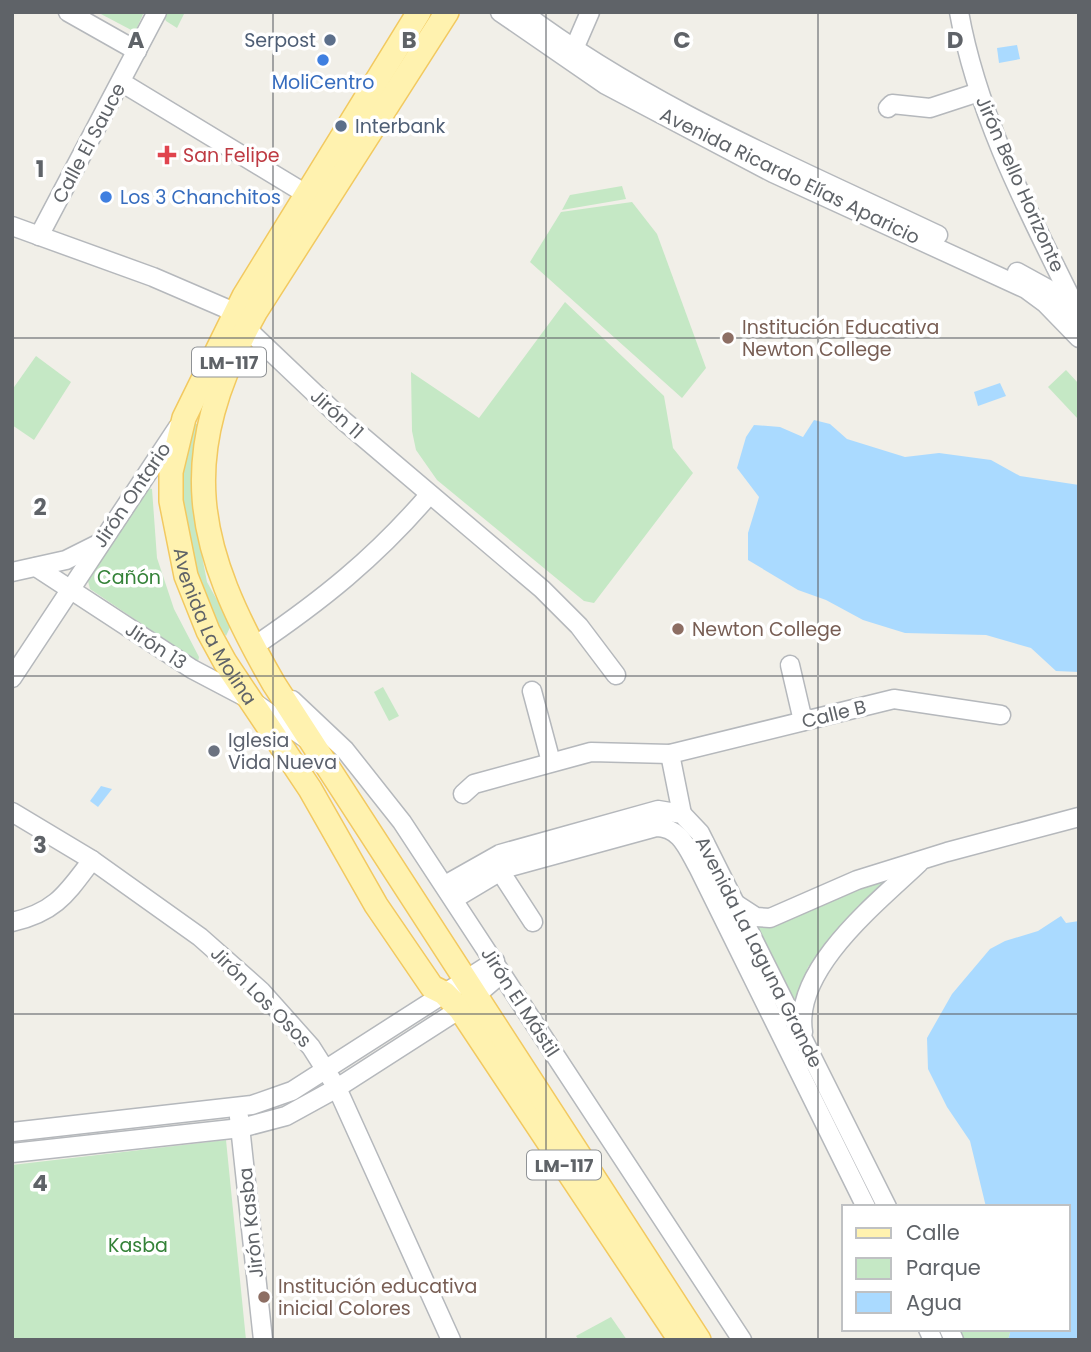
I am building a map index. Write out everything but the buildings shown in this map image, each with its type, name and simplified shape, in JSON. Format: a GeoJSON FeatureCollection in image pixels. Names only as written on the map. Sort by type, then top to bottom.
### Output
{"type":"FeatureCollection","features":[{"type":"Feature","properties":{"kind":"main road","name":"Avenida La Molina"},"geometry":{"type":"LineString","coordinates":[[419,12],[306,194],[240,321],[184,418],[171,472],[173,511],[186,576],[208,631],[249,699],[310,789],[376,905],[432,987],[461,995],[699,1340]]}},
{"type":"Feature","properties":{"kind":"main road","name":"Avenida La Molina"},"geometry":{"type":"LineString","coordinates":[[447,12],[240,321],[209,428],[203,512],[213,558],[227,595],[274,684],[313,744],[461,995],[680,1340]]}},
{"type":"Feature","properties":{"kind":"main road"},"geometry":{"type":"LineString","coordinates":[[671,1297],[690,1340]]}},
{"type":"Feature","properties":{"kind":"street"},"geometry":{"type":"LineString","coordinates":[[68,12],[137,51]]}},
{"type":"Feature","properties":{"kind":"street","name":"Calle El Sauce"},"geometry":{"type":"LineString","coordinates":[[39,236],[158,12]]}},
{"type":"Feature","properties":{"kind":"street","name":"Avenida Ricardo Elías Aparicio"},"geometry":{"type":"LineString","coordinates":[[500,12],[606,85],[773,173],[1026,289],[1045,303],[1079,338]]}},
{"type":"Feature","properties":{"kind":"street","name":"Avenida Ricardo Elías Aparicio"},"geometry":{"type":"LineString","coordinates":[[522,12],[574,49],[719,131],[1031,279],[1062,301],[1079,319]]}},
{"type":"Feature","properties":{"kind":"street"},"geometry":{"type":"LineString","coordinates":[[574,49],[590,12]]}},
{"type":"Feature","properties":{"kind":"street","name":"Jirón Bello Horizonte"},"geometry":{"type":"LineString","coordinates":[[959,12],[979,92],[998,143],[1079,313]]}},
{"type":"Feature","properties":{"kind":"street"},"geometry":{"type":"LineString","coordinates":[[121,82],[306,194]]}},
{"type":"Feature","properties":{"kind":"street"},"geometry":{"type":"LineString","coordinates":[[888,107],[892,104],[930,108],[979,92]]}},
{"type":"Feature","properties":{"kind":"street","name":"Jirón 11"},"geometry":{"type":"LineString","coordinates":[[12,226],[153,277],[213,302],[240,321],[324,404],[542,589],[579,626],[616,675]]}},
{"type":"Feature","properties":{"kind":"street"},"geometry":{"type":"LineString","coordinates":[[1031,279],[1041,275],[1054,263]]}},
{"type":"Feature","properties":{"kind":"street","name":"Jirón Ontario"},"geometry":{"type":"LineString","coordinates":[[12,678],[184,418]]}},
{"type":"Feature","properties":{"kind":"street"},"geometry":{"type":"LineString","coordinates":[[253,647],[356,573],[389,542],[429,495]]}},
{"type":"Feature","properties":{"kind":"street"},"geometry":{"type":"LineString","coordinates":[[12,572],[66,560],[100,544]]}},
{"type":"Feature","properties":{"kind":"street","name":"Jirón 13"},"geometry":{"type":"LineString","coordinates":[[36,567],[192,668],[249,699],[313,744]]}},
{"type":"Feature","properties":{"kind":"street"},"geometry":{"type":"LineString","coordinates":[[790,665],[803,721]]}},
{"type":"Feature","properties":{"kind":"street","name":"Jirón El Mástil"},"geometry":{"type":"LineString","coordinates":[[274,684],[345,750],[402,822],[742,1340]]}},
{"type":"Feature","properties":{"kind":"street"},"geometry":{"type":"LineString","coordinates":[[532,691],[551,762]]}},
{"type":"Feature","properties":{"kind":"street","name":"Calle B"},"geometry":{"type":"LineString","coordinates":[[463,794],[474,784],[591,752],[670,754],[894,699],[1001,715]]}},
{"type":"Feature","properties":{"kind":"street"},"geometry":{"type":"LineString","coordinates":[[670,754],[682,814]]}},
{"type":"Feature","properties":{"kind":"street","name":"Avenida La Laguna Grande"},"geometry":{"type":"LineString","coordinates":[[450,892],[502,864],[658,810],[682,814],[700,833],[707,866],[812,1077],[866,1205]]}},
{"type":"Feature","properties":{"kind":"street","name":"Jirón Los Osos"},"geometry":{"type":"LineString","coordinates":[[12,813],[92,860],[222,954],[278,1009],[327,1068],[451,1340]]}},
{"type":"Feature","properties":{"kind":"street"},"geometry":{"type":"LineString","coordinates":[[734,901],[756,917],[770,918],[857,880],[1079,817]]}},
{"type":"Feature","properties":{"kind":"street","name":"Avenida La Laguna Grande"},"geometry":{"type":"LineString","coordinates":[[502,864],[656,827],[673,830],[680,836],[734,901],[805,1044],[812,1077],[885,1202]]}},
{"type":"Feature","properties":{"kind":"street"},"geometry":{"type":"LineString","coordinates":[[12,922],[44,912],[59,902],[92,860]]}},
{"type":"Feature","properties":{"kind":"street"},"geometry":{"type":"LineString","coordinates":[[805,1044],[801,1021],[811,979],[873,905],[921,861]]}},
{"type":"Feature","properties":{"kind":"street"},"geometry":{"type":"LineString","coordinates":[[502,864],[533,922]]}},
{"type":"Feature","properties":{"kind":"street"},"geometry":{"type":"LineString","coordinates":[[857,880],[870,890],[873,905]]}},
{"type":"Feature","properties":{"kind":"street"},"geometry":{"type":"LineString","coordinates":[[12,1153],[241,1128],[286,1116],[337,1088],[498,968]]}},
{"type":"Feature","properties":{"kind":"street"},"geometry":{"type":"LineString","coordinates":[[12,1132],[238,1107],[292,1091],[327,1068],[461,995]]}},
{"type":"Feature","properties":{"kind":"street","name":"Jirón Kasba"},"geometry":{"type":"LineString","coordinates":[[238,1107],[263,1340]]}},
{"type":"Feature","properties":{"kind":"green space"},"geometry":{"type":"Polygon","coordinates":[[[144,12],[135,32],[99,13],[144,12]]]}},
{"type":"Feature","properties":{"kind":"green space"},"geometry":{"type":"Polygon","coordinates":[[[185,12],[177,28],[166,21],[162,13],[185,12]]]}},
{"type":"Feature","properties":{"kind":"green space"},"geometry":{"type":"Polygon","coordinates":[[[622,186],[626,199],[562,210],[570,195],[622,186]]]}},
{"type":"Feature","properties":{"kind":"green space"},"geometry":{"type":"Polygon","coordinates":[[[632,202],[657,234],[706,368],[682,398],[530,262],[561,212],[632,202]]]}},
{"type":"Feature","properties":{"kind":"green space"},"geometry":{"type":"Polygon","coordinates":[[[565,302],[664,396],[673,448],[693,473],[594,603],[584,601],[437,480],[416,450],[412,431],[411,372],[479,418],[565,302]]]}},
{"type":"Feature","properties":{"kind":"green space"},"geometry":{"type":"Polygon","coordinates":[[[36,356],[71,382],[34,440],[12,425],[12,390],[36,356]]]}},
{"type":"Feature","properties":{"kind":"green space"},"geometry":{"type":"Polygon","coordinates":[[[1066,370],[1079,384],[1078,419],[1048,387],[1066,370]]]}},
{"type":"Feature","properties":{"kind":"green space"},"geometry":{"type":"Polygon","coordinates":[[[191,424],[198,424],[198,535],[207,582],[231,625],[226,636],[206,607],[179,508],[178,464],[191,424]]]}},
{"type":"Feature","properties":{"kind":"green space","name":"Cañón"},"geometry":{"type":"Polygon","coordinates":[[[148,488],[152,489],[157,558],[174,609],[199,657],[198,662],[90,589],[88,581],[148,488]]]}},
{"type":"Feature","properties":{"kind":"green space"},"geometry":{"type":"Polygon","coordinates":[[[383,687],[399,716],[389,721],[374,692],[383,687]]]}},
{"type":"Feature","properties":{"kind":"green space"},"geometry":{"type":"Polygon","coordinates":[[[899,871],[808,967],[795,1005],[751,920],[899,871]]]}},
{"type":"Feature","properties":{"kind":"green space","name":"Kasba"},"geometry":{"type":"Polygon","coordinates":[[[226,1140],[246,1340],[12,1340],[12,1165],[226,1140]]]}},
{"type":"Feature","properties":{"kind":"green space"},"geometry":{"type":"Polygon","coordinates":[[[611,1317],[627,1340],[579,1340],[576,1336],[611,1317]]]}},
{"type":"Feature","properties":{"kind":"green space"},"geometry":{"type":"Polygon","coordinates":[[[957,1331],[1010,1331],[1008,1340],[961,1340],[957,1331]]]}},
{"type":"Feature","properties":{"kind":"water"},"geometry":{"type":"Polygon","coordinates":[[[1017,45],[1020,59],[999,63],[997,48],[1017,45]]]}},
{"type":"Feature","properties":{"kind":"water"},"geometry":{"type":"Polygon","coordinates":[[[1000,383],[1006,396],[978,406],[974,392],[1000,383]]]}},
{"type":"Feature","properties":{"kind":"water"},"geometry":{"type":"Polygon","coordinates":[[[814,420],[830,424],[847,439],[905,457],[939,453],[991,460],[1020,476],[1079,485],[1079,672],[1056,671],[1031,648],[986,635],[905,633],[863,620],[826,600],[798,590],[748,560],[748,533],[759,497],[737,468],[746,437],[754,425],[780,427],[803,437],[814,420]]]}},
{"type":"Feature","properties":{"kind":"water"},"geometry":{"type":"Polygon","coordinates":[[[101,786],[112,789],[98,807],[90,801],[101,786]]]}},
{"type":"Feature","properties":{"kind":"water"},"geometry":{"type":"Polygon","coordinates":[[[1061,916],[1066,923],[1079,921],[1079,1340],[1008,1340],[1010,1331],[1070,1331],[1070,1205],[986,1205],[970,1141],[947,1107],[928,1069],[927,1038],[952,994],[990,949],[1005,941],[1038,931],[1061,916]]]}},
{"type":"Feature","properties":{"kind":"place","name":"Serpost"},"geometry":{"type":"Point","coordinates":[330,40]}},
{"type":"Feature","properties":{"kind":"place","name":"MoliCentro"},"geometry":{"type":"Point","coordinates":[323,60]}},
{"type":"Feature","properties":{"kind":"place","name":"Interbank"},"geometry":{"type":"Point","coordinates":[341,126]}},
{"type":"Feature","properties":{"kind":"place","name":"San Felipe"},"geometry":{"type":"Point","coordinates":[167,155]}},
{"type":"Feature","properties":{"kind":"place","name":"Los 3 Chanchitos"},"geometry":{"type":"Point","coordinates":[106,197]}},
{"type":"Feature","properties":{"kind":"place","name":"Institución Educativa Newton College"},"geometry":{"type":"Point","coordinates":[728,338]}},
{"type":"Feature","properties":{"kind":"place","name":"Newton College"},"geometry":{"type":"Point","coordinates":[678,629]}},
{"type":"Feature","properties":{"kind":"place","name":"Iglesia Vida Nueva"},"geometry":{"type":"Point","coordinates":[214,751]}},
{"type":"Feature","properties":{"kind":"place","name":"Institución educativa inicial Colores"},"geometry":{"type":"Point","coordinates":[264,1297]}}]}
